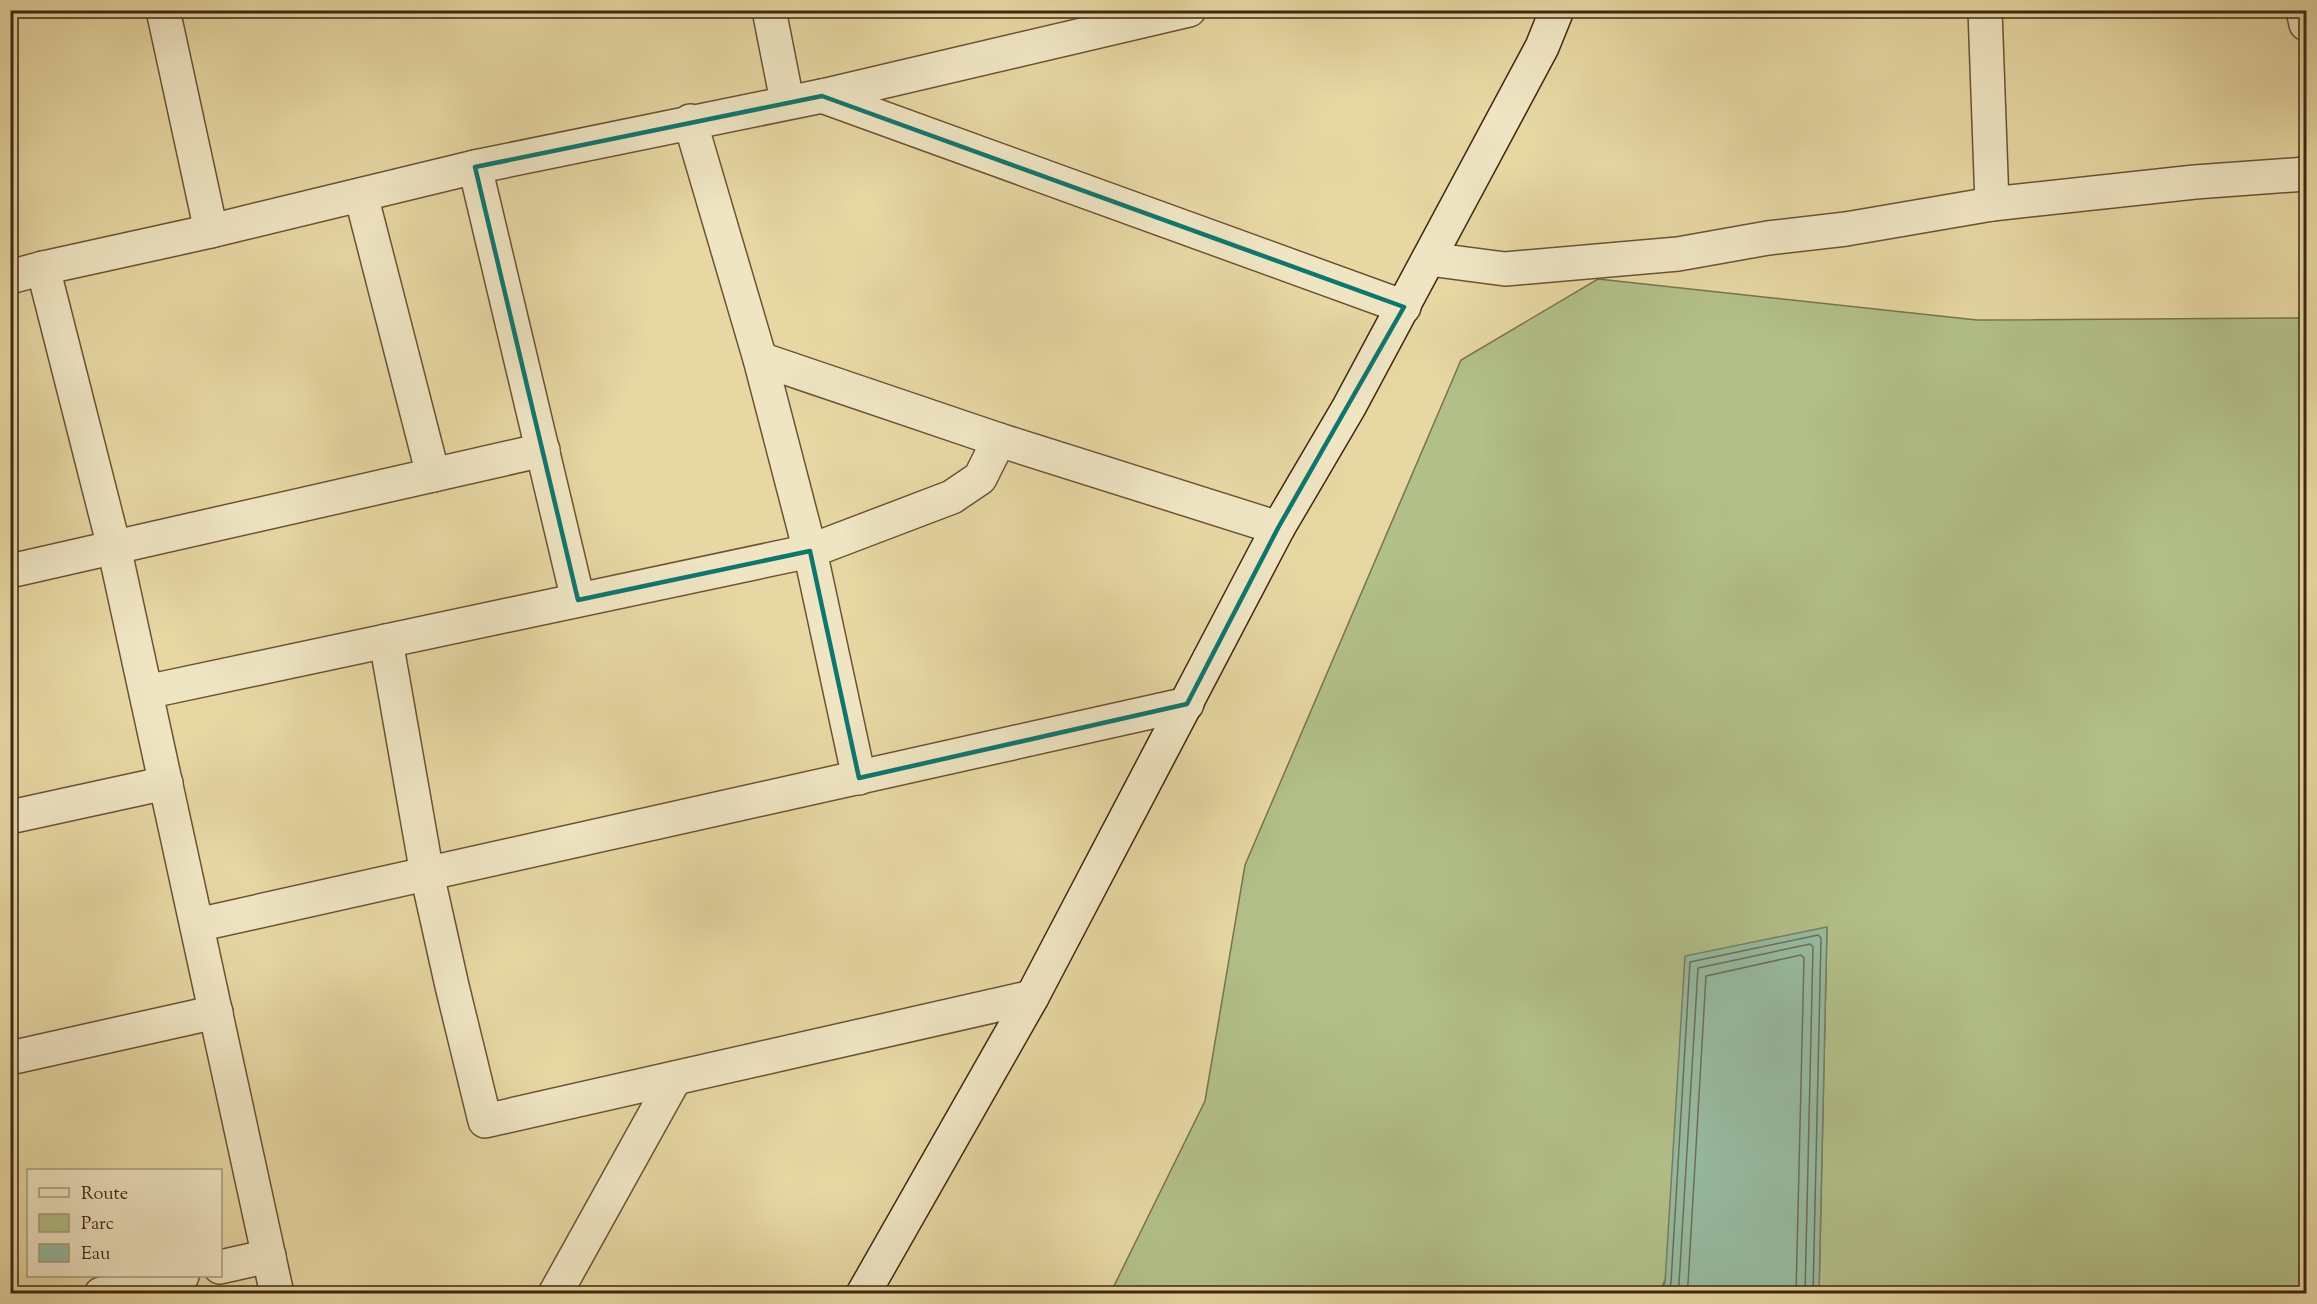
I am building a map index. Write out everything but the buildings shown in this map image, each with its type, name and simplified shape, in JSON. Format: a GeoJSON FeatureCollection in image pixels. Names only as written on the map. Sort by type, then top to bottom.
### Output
{"type":"FeatureCollection","features":[{"type":"Feature","properties":{"kind":"street"},"geometry":{"type":"LineString","coordinates":[[163,10],[211,231]]}},
{"type":"Feature","properties":{"kind":"street"},"geometry":{"type":"LineString","coordinates":[[769,10],[787,101]]}},
{"type":"Feature","properties":{"kind":"street"},"geometry":{"type":"LineString","coordinates":[[863,1293],[1032,997],[1278,528],[1404,307],[1542,47],[1557,10]]}},
{"type":"Feature","properties":{"kind":"street"},"geometry":{"type":"LineString","coordinates":[[1985,10],[1992,204]]}},
{"type":"Feature","properties":{"kind":"street"},"geometry":{"type":"LineString","coordinates":[[2303,10],[2307,24]]}},
{"type":"Feature","properties":{"kind":"street"},"geometry":{"type":"LineString","coordinates":[[278,1293],[114,547],[20,269],[211,231],[475,167],[787,101],[822,96],[1182,11]]}},
{"type":"Feature","properties":{"kind":"street"},"geometry":{"type":"LineString","coordinates":[[822,96],[1404,307]]}},
{"type":"Feature","properties":{"kind":"street"},"geometry":{"type":"LineString","coordinates":[[690,122],[760,359],[810,551],[859,778]]}},
{"type":"Feature","properties":{"kind":"street"},"geometry":{"type":"LineString","coordinates":[[475,167],[578,600]]}},
{"type":"Feature","properties":{"kind":"street"},"geometry":{"type":"LineString","coordinates":[[1429,259],[1505,269],[1678,254],[1992,204],[2195,182],[2307,174]]}},
{"type":"Feature","properties":{"kind":"street"},"geometry":{"type":"LineString","coordinates":[[361,195],[433,475]]}},
{"type":"Feature","properties":{"kind":"street"},"geometry":{"type":"LineString","coordinates":[[760,359],[999,440],[1278,528]]}},
{"type":"Feature","properties":{"kind":"street"},"geometry":{"type":"LineString","coordinates":[[146,692],[810,551],[952,497],[980,478],[999,440]]}},
{"type":"Feature","properties":{"kind":"street"},"geometry":{"type":"LineString","coordinates":[[10,571],[543,450]]}},
{"type":"Feature","properties":{"kind":"street"},"geometry":{"type":"LineString","coordinates":[[386,641],[428,874],[485,1121],[1032,997]]}},
{"type":"Feature","properties":{"kind":"street"},"geometry":{"type":"LineString","coordinates":[[197,925],[1187,704]]}},
{"type":"Feature","properties":{"kind":"street"},"geometry":{"type":"LineString","coordinates":[[10,817],[166,783]]}},
{"type":"Feature","properties":{"kind":"street"},"geometry":{"type":"LineString","coordinates":[[10,1058],[216,1012]]}},
{"type":"Feature","properties":{"kind":"street"},"geometry":{"type":"LineString","coordinates":[[555,1293],[675,1078]]}},
{"type":"Feature","properties":{"kind":"street"},"geometry":{"type":"LineString","coordinates":[[222,1267],[269,1256]]}},
{"type":"Feature","properties":{"kind":"street"},"geometry":{"type":"LineString","coordinates":[[101,1293],[173,1277]]}},
{"type":"Feature","properties":{"kind":"highlighted area"},"geometry":{"type":"Polygon","coordinates":[[[822,96],[1404,307],[1278,528],[1187,704],[859,778],[810,551],[578,600],[475,167],[822,96]]]}},
{"type":"Feature","properties":{"kind":"green space"},"geometry":{"type":"Polygon","coordinates":[[[1598,279],[1977,320],[2306,318],[2306,1293],[1819,1293],[1827,927],[1659,1293],[1110,1294],[1205,1101],[1245,865],[1461,360],[1598,279]]]}},
{"type":"Feature","properties":{"kind":"water"},"geometry":{"type":"Polygon","coordinates":[[[1827,927],[1819,1293],[1659,1293],[1665,1283],[1685,956],[1827,927]]]}}]}
